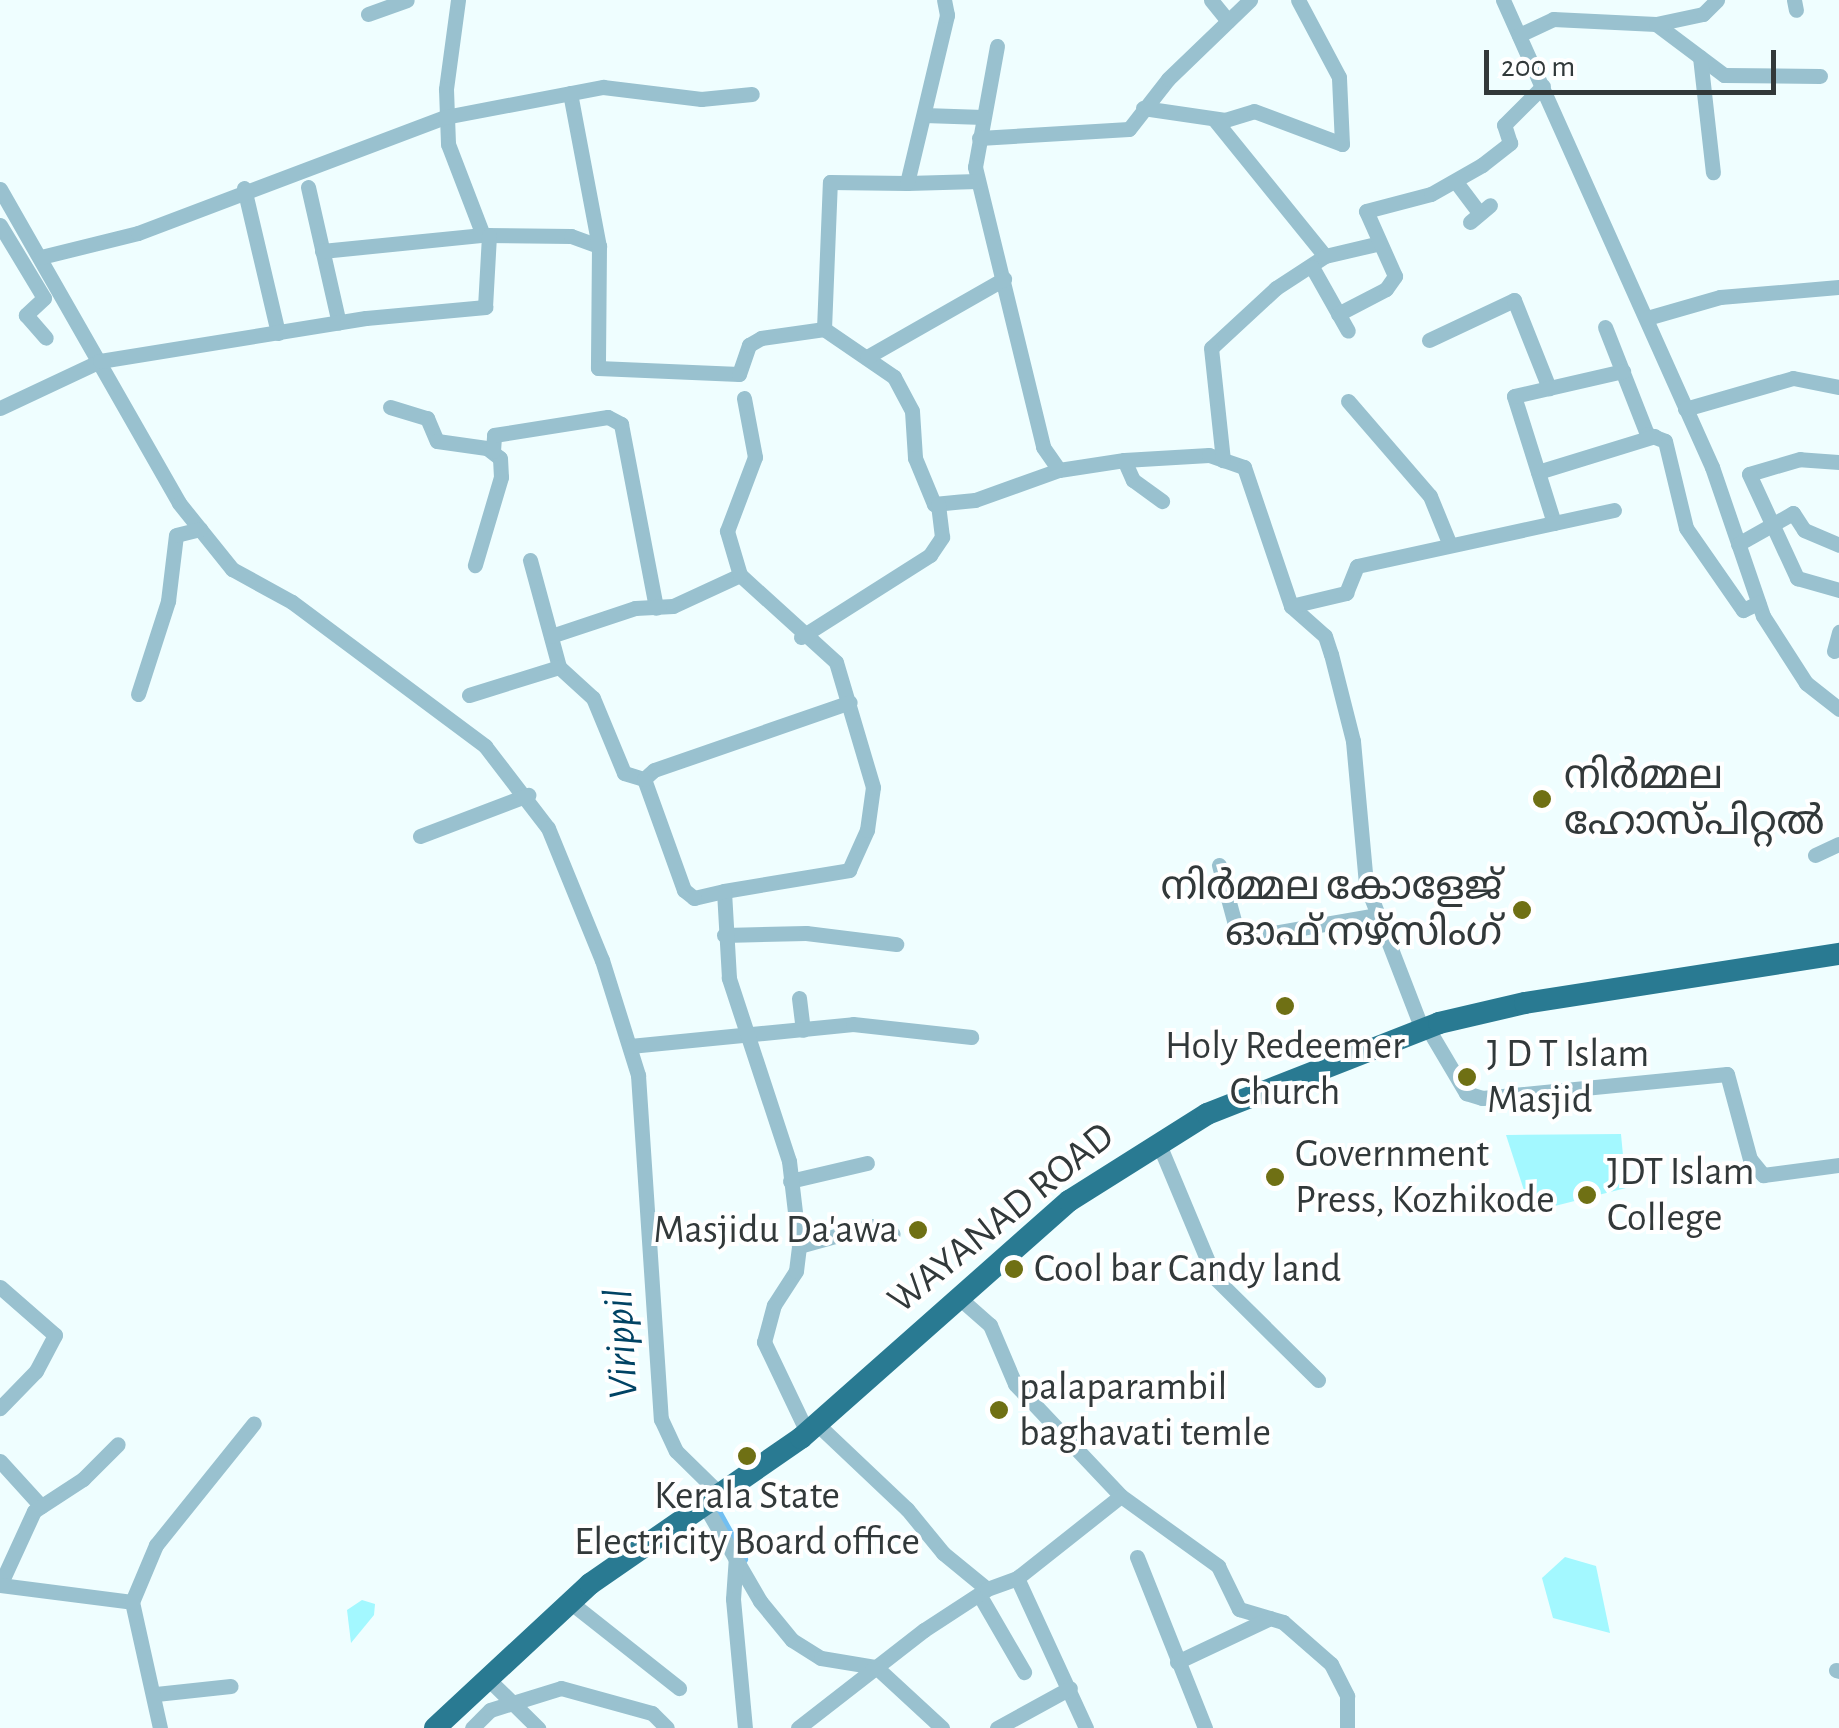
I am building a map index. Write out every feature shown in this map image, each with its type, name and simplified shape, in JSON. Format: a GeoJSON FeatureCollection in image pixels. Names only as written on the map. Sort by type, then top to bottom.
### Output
{"type":"FeatureCollection","features":[{"type":"Feature","properties":{"kind":"highway","name":"WAYANAD ROAD"},"geometry":{"type":"LineString","coordinates":[[436,1728],[570,1602],[812,1428],[957,1296],[1070,1201],[1158,1142],[1256,1091],[1424,1028],[1525,1002],[1839,954]]}},
{"type":"Feature","properties":{"kind":"street"},"geometry":{"type":"LineString","coordinates":[[368,14],[406,0]]}},
{"type":"Feature","properties":{"kind":"street"},"geometry":{"type":"LineString","coordinates":[[0,408],[100,361],[339,323],[485,307],[486,235],[448,144],[446,117],[458,0]]}},
{"type":"Feature","properties":{"kind":"street"},"geometry":{"type":"LineString","coordinates":[[907,183],[947,15],[944,0]]}},
{"type":"Feature","properties":{"kind":"street"},"geometry":{"type":"LineString","coordinates":[[1211,0],[1228,21]]}},
{"type":"Feature","properties":{"kind":"street"},"geometry":{"type":"LineString","coordinates":[[979,138],[1129,129],[1143,108],[1250,0]]}},
{"type":"Feature","properties":{"kind":"street"},"geometry":{"type":"LineString","coordinates":[[1143,108],[1214,119],[1254,111],[1342,144],[1339,77],[1298,0]]}},
{"type":"Feature","properties":{"kind":"street"},"geometry":{"type":"LineString","coordinates":[[1503,0],[1646,318],[1758,603],[1806,683],[1839,710]]}},
{"type":"Feature","properties":{"kind":"street"},"geometry":{"type":"LineString","coordinates":[[1519,35],[1552,19],[1656,24],[1703,14],[1717,0]]}},
{"type":"Feature","properties":{"kind":"street"},"geometry":{"type":"LineString","coordinates":[[1656,24],[1724,75],[1820,76]]}},
{"type":"Feature","properties":{"kind":"street"},"geometry":{"type":"LineString","coordinates":[[997,46],[979,138],[978,181],[1043,448],[1059,470]]}},
{"type":"Feature","properties":{"kind":"street"},"geometry":{"type":"LineString","coordinates":[[1700,57],[1713,172]]}},
{"type":"Feature","properties":{"kind":"street"},"geometry":{"type":"LineString","coordinates":[[41,257],[138,232],[244,188],[446,117],[603,86],[701,100],[752,94]]}},
{"type":"Feature","properties":{"kind":"street"},"geometry":{"type":"LineString","coordinates":[[1338,314],[1386,289],[1394,276],[1376,244],[1366,211],[1456,182],[1510,143],[1504,125],[1543,86]]}},
{"type":"Feature","properties":{"kind":"street"},"geometry":{"type":"LineString","coordinates":[[570,93],[599,246],[598,368],[739,374],[749,346],[762,338],[824,329],[894,377],[912,411],[915,458],[938,504],[942,536],[930,555],[801,637]]}},
{"type":"Feature","properties":{"kind":"street"},"geometry":{"type":"LineString","coordinates":[[924,115],[983,116]]}},
{"type":"Feature","properties":{"kind":"street"},"geometry":{"type":"LineString","coordinates":[[1214,119],[1318,262],[1348,332]]}},
{"type":"Feature","properties":{"kind":"street"},"geometry":{"type":"LineString","coordinates":[[824,329],[830,182],[978,181]]}},
{"type":"Feature","properties":{"kind":"street"},"geometry":{"type":"LineString","coordinates":[[1456,182],[1480,213]]}},
{"type":"Feature","properties":{"kind":"street"},"geometry":{"type":"LineString","coordinates":[[308,187],[339,323]]}},
{"type":"Feature","properties":{"kind":"street"},"geometry":{"type":"LineString","coordinates":[[244,188],[278,333]]}},
{"type":"Feature","properties":{"kind":"street"},"geometry":{"type":"LineString","coordinates":[[1,192],[200,529],[232,569],[292,602],[486,746],[528,795],[563,863],[630,1046],[652,1218],[655,1343],[668,1439],[713,1501],[760,1601],[792,1640],[821,1658],[876,1667],[942,1728]]}},
{"type":"Feature","properties":{"kind":"street"},"geometry":{"type":"LineString","coordinates":[[0,225],[44,298],[26,314],[46,338]]}},
{"type":"Feature","properties":{"kind":"street"},"geometry":{"type":"LineString","coordinates":[[322,252],[486,235],[571,236],[599,246]]}},
{"type":"Feature","properties":{"kind":"street"},"geometry":{"type":"LineString","coordinates":[[1223,460],[1211,348],[1276,288],[1318,262],[1376,244]]}},
{"type":"Feature","properties":{"kind":"street"},"geometry":{"type":"LineString","coordinates":[[867,357],[1004,279]]}},
{"type":"Feature","properties":{"kind":"street"},"geometry":{"type":"LineString","coordinates":[[1646,318],[1720,297],[1839,287]]}},
{"type":"Feature","properties":{"kind":"street"},"geometry":{"type":"LineString","coordinates":[[1429,340],[1514,300],[1549,388]]}},
{"type":"Feature","properties":{"kind":"street"},"geometry":{"type":"LineString","coordinates":[[1605,327],[1647,434],[1658,435]]}},
{"type":"Feature","properties":{"kind":"street"},"geometry":{"type":"LineString","coordinates":[[1554,523],[1514,396],[1623,372]]}},
{"type":"Feature","properties":{"kind":"street"},"geometry":{"type":"LineString","coordinates":[[1684,409],[1793,378],[1839,387]]}},
{"type":"Feature","properties":{"kind":"street"},"geometry":{"type":"LineString","coordinates":[[644,779],[684,890],[694,898],[849,870],[867,830],[874,787],[836,662],[801,637],[740,575],[726,531],[755,457],[744,398]]}},
{"type":"Feature","properties":{"kind":"street"},"geometry":{"type":"LineString","coordinates":[[1348,400],[1430,496],[1450,545]]}},
{"type":"Feature","properties":{"kind":"street"},"geometry":{"type":"LineString","coordinates":[[390,407],[427,418],[437,441],[494,450]]}},
{"type":"Feature","properties":{"kind":"street"},"geometry":{"type":"LineString","coordinates":[[475,565],[501,477],[494,435],[608,416],[621,424],[656,608]]}},
{"type":"Feature","properties":{"kind":"street"},"geometry":{"type":"LineString","coordinates":[[1538,472],[1658,435]]}},
{"type":"Feature","properties":{"kind":"street"},"geometry":{"type":"LineString","coordinates":[[1658,435],[1686,528],[1710,569],[1743,610],[1758,603]]}},
{"type":"Feature","properties":{"kind":"street"},"geometry":{"type":"LineString","coordinates":[[1839,462],[1800,459],[1749,474],[1774,520],[1796,578],[1839,590]]}},
{"type":"Feature","properties":{"kind":"street"},"geometry":{"type":"LineString","coordinates":[[1124,460],[1133,480],[1162,501]]}},
{"type":"Feature","properties":{"kind":"street"},"geometry":{"type":"LineString","coordinates":[[938,504],[975,500],[1059,470],[1124,460],[1223,460],[1244,467],[1291,606],[1326,636],[1353,741],[1366,884],[1376,915],[1424,1028],[1466,1094],[1482,1098],[1727,1074],[1750,1159],[1763,1175],[1839,1166]]}},
{"type":"Feature","properties":{"kind":"street"},"geometry":{"type":"LineString","coordinates":[[1291,606],[1346,594],[1357,566],[1614,510]]}},
{"type":"Feature","properties":{"kind":"street"},"geometry":{"type":"LineString","coordinates":[[1738,544],[1774,520],[1792,514],[1804,530],[1839,544]]}},
{"type":"Feature","properties":{"kind":"street"},"geometry":{"type":"LineString","coordinates":[[138,694],[168,601],[176,535],[200,529]]}},
{"type":"Feature","properties":{"kind":"street"},"geometry":{"type":"LineString","coordinates":[[530,560],[559,667],[593,698],[624,773],[644,779]]}},
{"type":"Feature","properties":{"kind":"street"},"geometry":{"type":"LineString","coordinates":[[551,636],[636,608],[656,608],[740,575]]}},
{"type":"Feature","properties":{"kind":"street"},"geometry":{"type":"LineString","coordinates":[[1834,650],[1839,632]]}},
{"type":"Feature","properties":{"kind":"street"},"geometry":{"type":"LineString","coordinates":[[470,695],[559,667]]}},
{"type":"Feature","properties":{"kind":"street"},"geometry":{"type":"LineString","coordinates":[[644,779],[654,770],[850,702]]}},
{"type":"Feature","properties":{"kind":"street"},"geometry":{"type":"LineString","coordinates":[[420,836],[528,795]]}},
{"type":"Feature","properties":{"kind":"street"},"geometry":{"type":"LineString","coordinates":[[1815,855],[1839,844]]}},
{"type":"Feature","properties":{"kind":"street"},"geometry":{"type":"LineString","coordinates":[[1218,865],[1239,939],[1376,915]]}},
{"type":"Feature","properties":{"kind":"street"},"geometry":{"type":"LineString","coordinates":[[724,891],[724,934],[746,1038],[790,1181],[799,1246],[796,1271],[774,1304],[764,1342],[812,1428],[984,1593],[1024,1672]]}},
{"type":"Feature","properties":{"kind":"street"},"geometry":{"type":"LineString","coordinates":[[724,934],[806,933],[896,944]]}},
{"type":"Feature","properties":{"kind":"street"},"geometry":{"type":"LineString","coordinates":[[800,998],[804,1030]]}},
{"type":"Feature","properties":{"kind":"street"},"geometry":{"type":"LineString","coordinates":[[630,1046],[746,1038],[780,1027],[804,1030],[853,1024],[971,1037]]}},
{"type":"Feature","properties":{"kind":"street"},"geometry":{"type":"LineString","coordinates":[[1158,1142],[1215,1278],[1318,1380]]}},
{"type":"Feature","properties":{"kind":"street"},"geometry":{"type":"LineString","coordinates":[[790,1181],[867,1163]]}},
{"type":"Feature","properties":{"kind":"street"},"geometry":{"type":"LineString","coordinates":[[799,1246],[870,1226],[893,1234]]}},
{"type":"Feature","properties":{"kind":"street"},"geometry":{"type":"LineString","coordinates":[[0,1287],[55,1335],[36,1371],[0,1408]]}},
{"type":"Feature","properties":{"kind":"street"},"geometry":{"type":"LineString","coordinates":[[957,1296],[990,1325],[1014,1384],[1120,1496],[1218,1566],[1239,1609],[1270,1618],[1332,1664],[1347,1696],[1347,1728]]}},
{"type":"Feature","properties":{"kind":"street"},"geometry":{"type":"LineString","coordinates":[[160,1728],[156,1694],[132,1602],[156,1545],[254,1423]]}},
{"type":"Feature","properties":{"kind":"street"},"geometry":{"type":"LineString","coordinates":[[118,1444],[83,1479],[41,1506],[0,1585],[132,1602]]}},
{"type":"Feature","properties":{"kind":"street"},"geometry":{"type":"LineString","coordinates":[[0,1461],[41,1506]]}},
{"type":"Feature","properties":{"kind":"street"},"geometry":{"type":"LineString","coordinates":[[798,1728],[876,1667],[984,1593],[1018,1578],[1120,1496]]}},
{"type":"Feature","properties":{"kind":"street"},"geometry":{"type":"LineString","coordinates":[[734,1728],[744,1720],[733,1599],[736,1552]]}},
{"type":"Feature","properties":{"kind":"street"},"geometry":{"type":"LineString","coordinates":[[1137,1557],[1205,1728]]}},
{"type":"Feature","properties":{"kind":"street"},"geometry":{"type":"LineString","coordinates":[[1018,1578],[1086,1728]]}},
{"type":"Feature","properties":{"kind":"street"},"geometry":{"type":"LineString","coordinates":[[570,1602],[679,1688]]}},
{"type":"Feature","properties":{"kind":"street"},"geometry":{"type":"LineString","coordinates":[[1177,1662],[1270,1618]]}},
{"type":"Feature","properties":{"kind":"street"},"geometry":{"type":"LineString","coordinates":[[489,1680],[538,1728]]}},
{"type":"Feature","properties":{"kind":"street"},"geometry":{"type":"LineString","coordinates":[[156,1694],[231,1686]]}},
{"type":"Feature","properties":{"kind":"street"},"geometry":{"type":"LineString","coordinates":[[472,1728],[490,1710],[561,1688],[652,1713],[666,1728]]}},
{"type":"Feature","properties":{"kind":"street"},"geometry":{"type":"LineString","coordinates":[[998,1728],[1070,1688]]}},
{"type":"Feature","properties":{"kind":"shaded area"},"geometry":{"type":"Polygon","coordinates":[[[1621,1134],[1626,1188],[1531,1212],[1506,1135],[1621,1134]]]}},
{"type":"Feature","properties":{"kind":"shaded area"},"geometry":{"type":"Polygon","coordinates":[[[1565,1557],[1596,1566],[1610,1633],[1553,1618],[1542,1578],[1565,1557]]]}},
{"type":"Feature","properties":{"kind":"shaded area"},"geometry":{"type":"Polygon","coordinates":[[[362,1600],[375,1604],[374,1615],[351,1643],[347,1610],[362,1600]]]}},
{"type":"Feature","properties":{"kind":"waterway"},"geometry":{"type":"LineString","coordinates":[[717,1512],[743,1559]]}},
{"type":"Feature","properties":{"kind":"place","name":"നിർമ്മല ഹോസ്പിറ്റൽ"},"geometry":{"type":"Point","coordinates":[1542,799]}},
{"type":"Feature","properties":{"kind":"place","name":"നിർമ്മല കോളേജ് ഓഫ് നഴ്സിംഗ്"},"geometry":{"type":"Point","coordinates":[1522,910]}},
{"type":"Feature","properties":{"kind":"place","name":"Holy Redeemer Church"},"geometry":{"type":"Point","coordinates":[1285,1006]}},
{"type":"Feature","properties":{"kind":"place","name":"J D T Islam Masjid"},"geometry":{"type":"Point","coordinates":[1467,1077]}},
{"type":"Feature","properties":{"kind":"place","name":"Government Press, Kozhikode"},"geometry":{"type":"Point","coordinates":[1275,1177]}},
{"type":"Feature","properties":{"kind":"place","name":"JDT Islam College"},"geometry":{"type":"Point","coordinates":[1587,1195]}},
{"type":"Feature","properties":{"kind":"place","name":"Masjidu Da'awa"},"geometry":{"type":"Point","coordinates":[918,1230]}},
{"type":"Feature","properties":{"kind":"place","name":"Cool bar Candy land"},"geometry":{"type":"Point","coordinates":[1014,1269]}},
{"type":"Feature","properties":{"kind":"place","name":"palaparambil baghavati temle"},"geometry":{"type":"Point","coordinates":[999,1410]}},
{"type":"Feature","properties":{"kind":"place","name":"Kerala State Electricity Board office"},"geometry":{"type":"Point","coordinates":[747,1456]}},
{"type":"Feature","properties":{"kind":"water label","name":"Virippil"},"geometry":{"type":"Point","coordinates":[621,1344]}}]}
